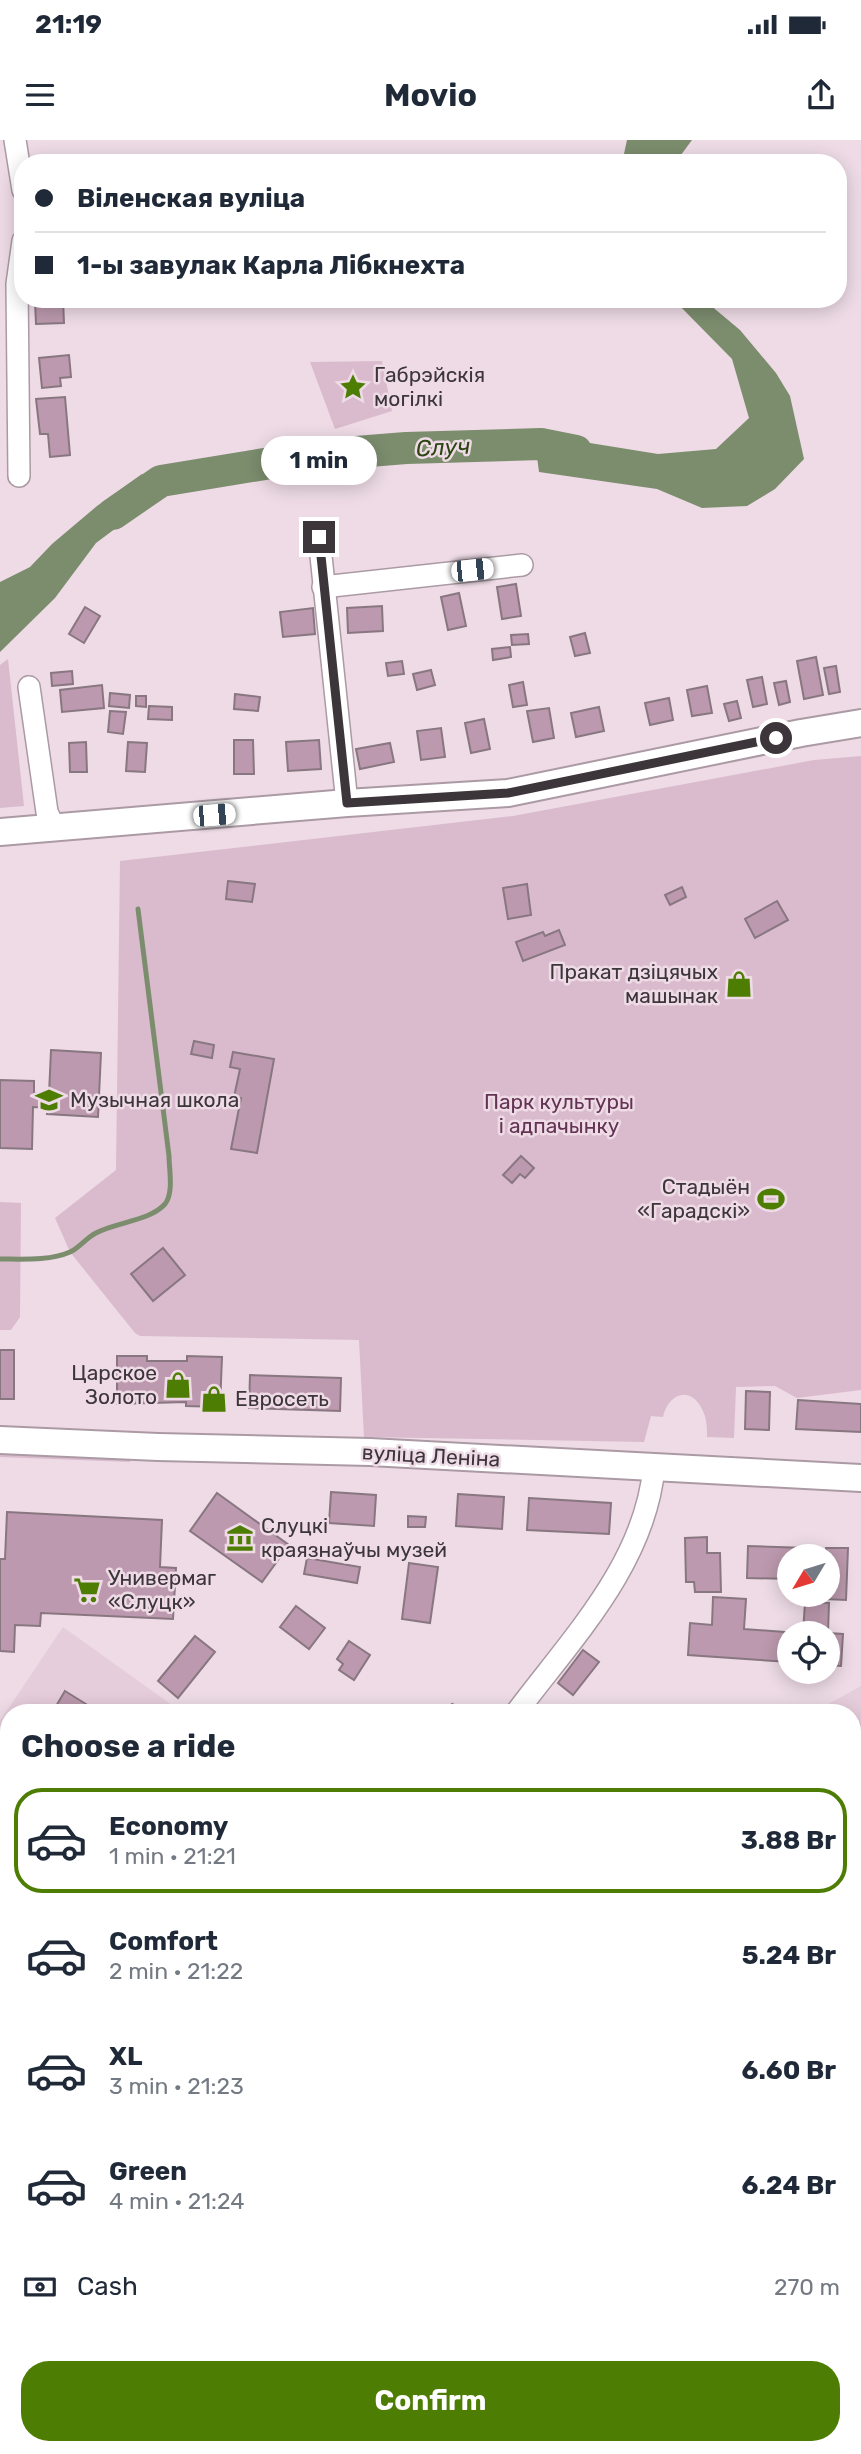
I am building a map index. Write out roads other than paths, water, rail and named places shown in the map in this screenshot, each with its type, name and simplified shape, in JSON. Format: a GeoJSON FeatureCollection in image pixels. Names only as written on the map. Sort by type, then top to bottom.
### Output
{"type":"FeatureCollection","features":[{"type":"Feature","properties":{"kind":"main road"},"geometry":{"type":"LineString","coordinates":[[0,832],[347,803],[508,793],[861,723]]}},
{"type":"Feature","properties":{"kind":"main road","name":"вуліца Леніна"},"geometry":{"type":"LineString","coordinates":[[0,1440],[370,1452],[861,1478]]}},
{"type":"Feature","properties":{"kind":"street"},"geometry":{"type":"LineString","coordinates":[[17,308],[19,476]]}},
{"type":"Feature","properties":{"kind":"street"},"geometry":{"type":"LineString","coordinates":[[319,537],[347,803]]}},
{"type":"Feature","properties":{"kind":"street"},"geometry":{"type":"LineString","coordinates":[[323,587],[522,565]]}},
{"type":"Feature","properties":{"kind":"street"},"geometry":{"type":"LineString","coordinates":[[29,687],[47,812],[54,827]]}},
{"type":"Feature","properties":{"kind":"street"},"geometry":{"type":"LineString","coordinates":[[523,1704],[609,1589],[631,1552],[651,1494],[653,1467]]}},
{"type":"Feature","properties":{"kind":"waterway","name":"Случ"},"geometry":{"type":"LineString","coordinates":[[113,514],[161,481],[319,455],[406,448],[541,444],[576,451]]}},
{"type":"Feature","properties":{"kind":"waterway"},"geometry":{"type":"LineString","coordinates":[[0,1259],[35,1259],[62,1255],[104,1229],[159,1210],[168,1199],[169,1156],[138,909]]}},
{"type":"Feature","properties":{"kind":"place","name":"Габрэйскія могілкі"},"geometry":{"type":"Point","coordinates":[353,387]}},
{"type":"Feature","properties":{"kind":"place","name":"Пракат дзіцячых машынак"},"geometry":{"type":"Point","coordinates":[739,984]}},
{"type":"Feature","properties":{"kind":"place","name":"Музычная школа"},"geometry":{"type":"Point","coordinates":[49,1100]}},
{"type":"Feature","properties":{"kind":"place","name":"Стадыён «Гарадскі»"},"geometry":{"type":"Point","coordinates":[771,1199]}},
{"type":"Feature","properties":{"kind":"place","name":"Царское Золото"},"geometry":{"type":"Point","coordinates":[178,1385]}},
{"type":"Feature","properties":{"kind":"place","name":"Евросеть"},"geometry":{"type":"Point","coordinates":[214,1399]}},
{"type":"Feature","properties":{"kind":"place","name":"Слуцкі краязнаўчы музей"},"geometry":{"type":"Point","coordinates":[240,1538]}},
{"type":"Feature","properties":{"kind":"place","name":"Универмаг «Слуцк»"},"geometry":{"type":"Point","coordinates":[87,1590]}},
{"type":"Feature","properties":{"kind":"park label","name":"Парк культуры і адпачынку"},"geometry":{"type":"Point","coordinates":[559,1114]}}]}
